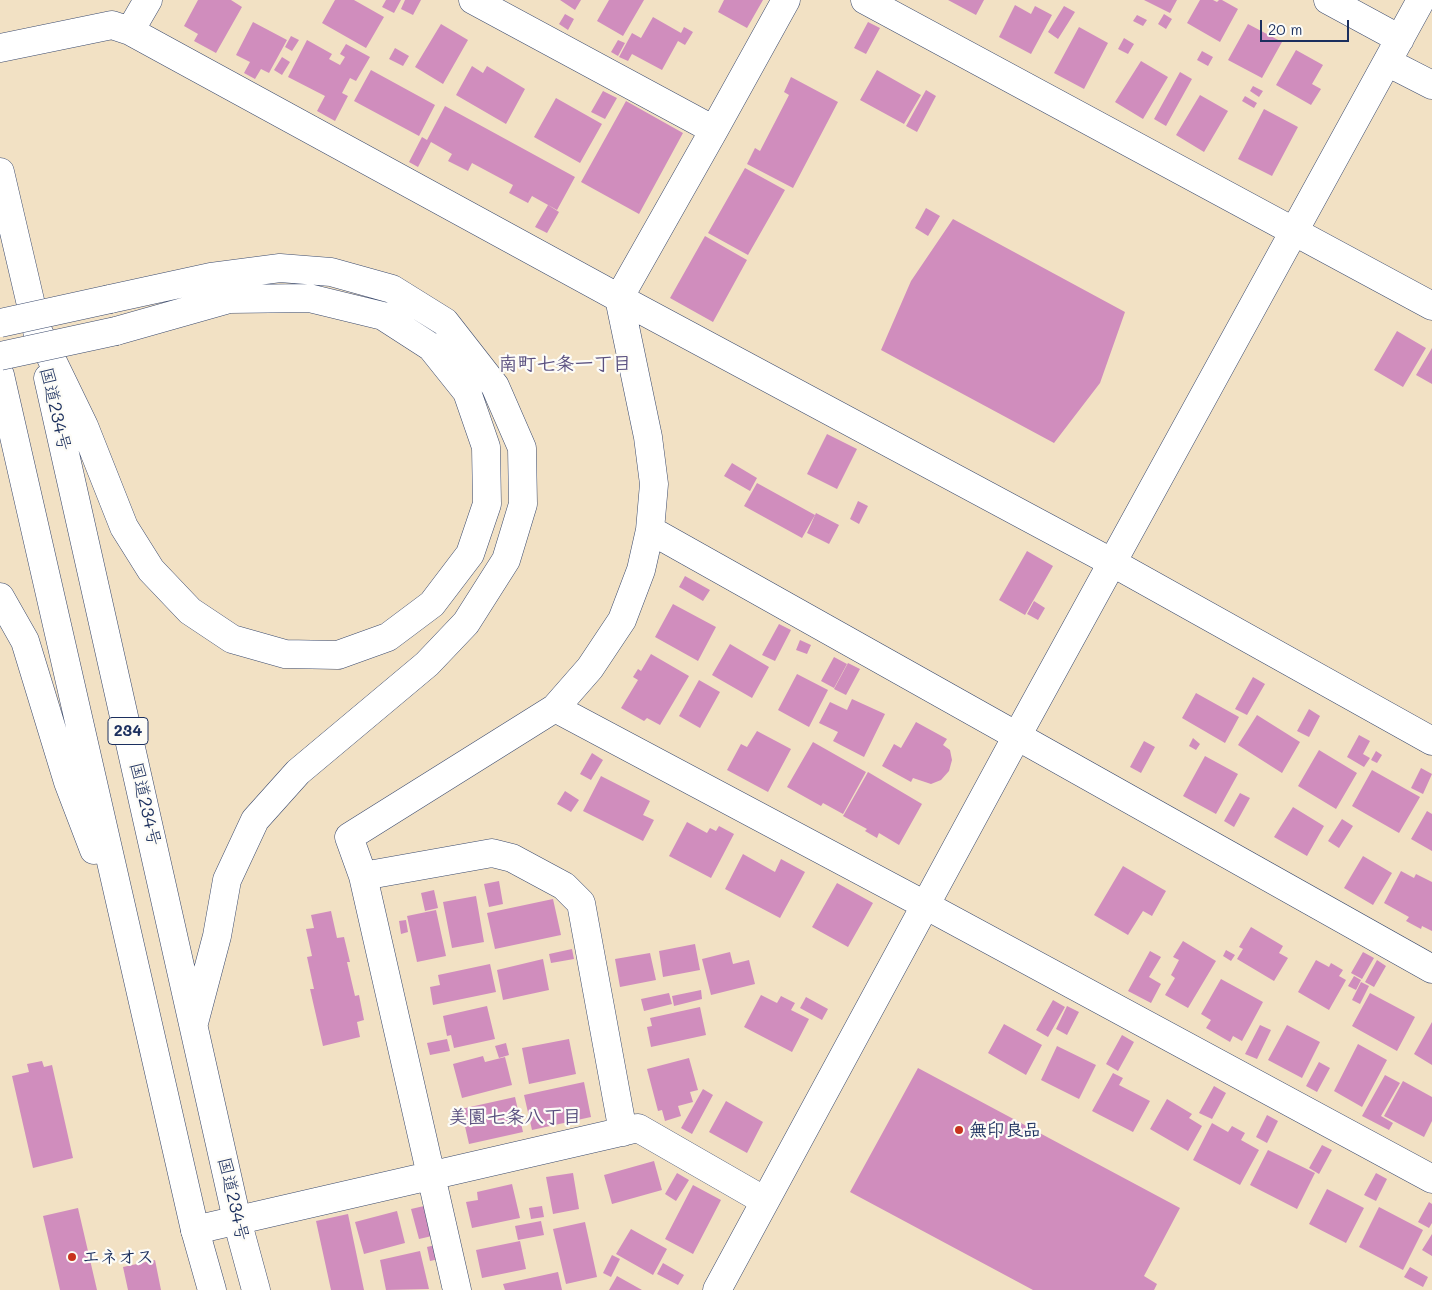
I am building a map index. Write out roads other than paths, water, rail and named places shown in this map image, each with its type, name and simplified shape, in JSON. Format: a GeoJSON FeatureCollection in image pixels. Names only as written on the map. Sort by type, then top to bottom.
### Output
{"type":"FeatureCollection","features":[{"type":"Feature","properties":{"kind":"main road"},"geometry":{"type":"LineString","coordinates":[[130,31],[148,0]]}},
{"type":"Feature","properties":{"kind":"main road"},"geometry":{"type":"LineString","coordinates":[[474,0],[714,130]]}},
{"type":"Feature","properties":{"kind":"main road"},"geometry":{"type":"LineString","coordinates":[[457,1290],[363,876],[349,837],[555,708],[590,668],[622,620],[641,570],[650,530],[654,484],[648,438],[618,298],[786,0]]}},
{"type":"Feature","properties":{"kind":"main road"},"geometry":{"type":"LineString","coordinates":[[865,0],[1432,306]]}},
{"type":"Feature","properties":{"kind":"main road"},"geometry":{"type":"LineString","coordinates":[[1328,0],[1394,50],[1432,85]]}},
{"type":"Feature","properties":{"kind":"main road"},"geometry":{"type":"LineString","coordinates":[[717,1290],[1017,736],[1421,0]]}},
{"type":"Feature","properties":{"kind":"main road"},"geometry":{"type":"LineString","coordinates":[[0,48],[112,25],[130,31],[618,298],[1113,562],[1432,741]]}},
{"type":"Feature","properties":{"kind":"main road","name":"国道234号"},"geometry":{"type":"LineString","coordinates":[[0,172],[194,1023],[237,1220],[256,1290]]}},
{"type":"Feature","properties":{"kind":"main road"},"geometry":{"type":"LineString","coordinates":[[0,323],[211,276],[280,268],[331,272],[392,289],[445,322],[495,386],[522,448],[523,504],[506,560],[466,623],[427,664],[298,772],[255,820],[227,880],[217,936],[194,1023]]}},
{"type":"Feature","properties":{"kind":"main road"},"geometry":{"type":"LineString","coordinates":[[0,356],[116,331],[229,299],[309,298],[383,316],[431,347],[467,392],[486,447],[486,504],[470,554],[432,604],[388,637],[338,655],[285,654],[232,639],[190,611],[151,570],[124,527],[84,426],[37,329]]}},
{"type":"Feature","properties":{"kind":"main road","name":"234"},"geometry":{"type":"LineString","coordinates":[[0,375],[195,1230],[212,1290]]}},
{"type":"Feature","properties":{"kind":"main road"},"geometry":{"type":"LineString","coordinates":[[650,530],[1432,969]]}},
{"type":"Feature","properties":{"kind":"main road"},"geometry":{"type":"LineString","coordinates":[[0,597],[25,641],[68,782],[130,943]]}},
{"type":"Feature","properties":{"kind":"main road"},"geometry":{"type":"LineString","coordinates":[[555,708],[925,905],[1432,1179]]}},
{"type":"Feature","properties":{"kind":"main road"},"geometry":{"type":"LineString","coordinates":[[363,876],[492,854],[512,858],[564,886],[581,903],[623,1132]]}},
{"type":"Feature","properties":{"kind":"main road"},"geometry":{"type":"LineString","coordinates":[[195,1230],[638,1128],[765,1201]]}},
{"type":"Feature","properties":{"kind":"place","name":"無印良品"},"geometry":{"type":"Point","coordinates":[959,1130]}},
{"type":"Feature","properties":{"kind":"place","name":"エネオス"},"geometry":{"type":"Point","coordinates":[72,1257]}},
{"type":"Feature","properties":{"kind":"district","name":"南町七条一丁目"},"geometry":{"type":"Point","coordinates":[565,364]}},
{"type":"Feature","properties":{"kind":"district","name":"美園七条八丁目"},"geometry":{"type":"Point","coordinates":[515,1117]}}]}
